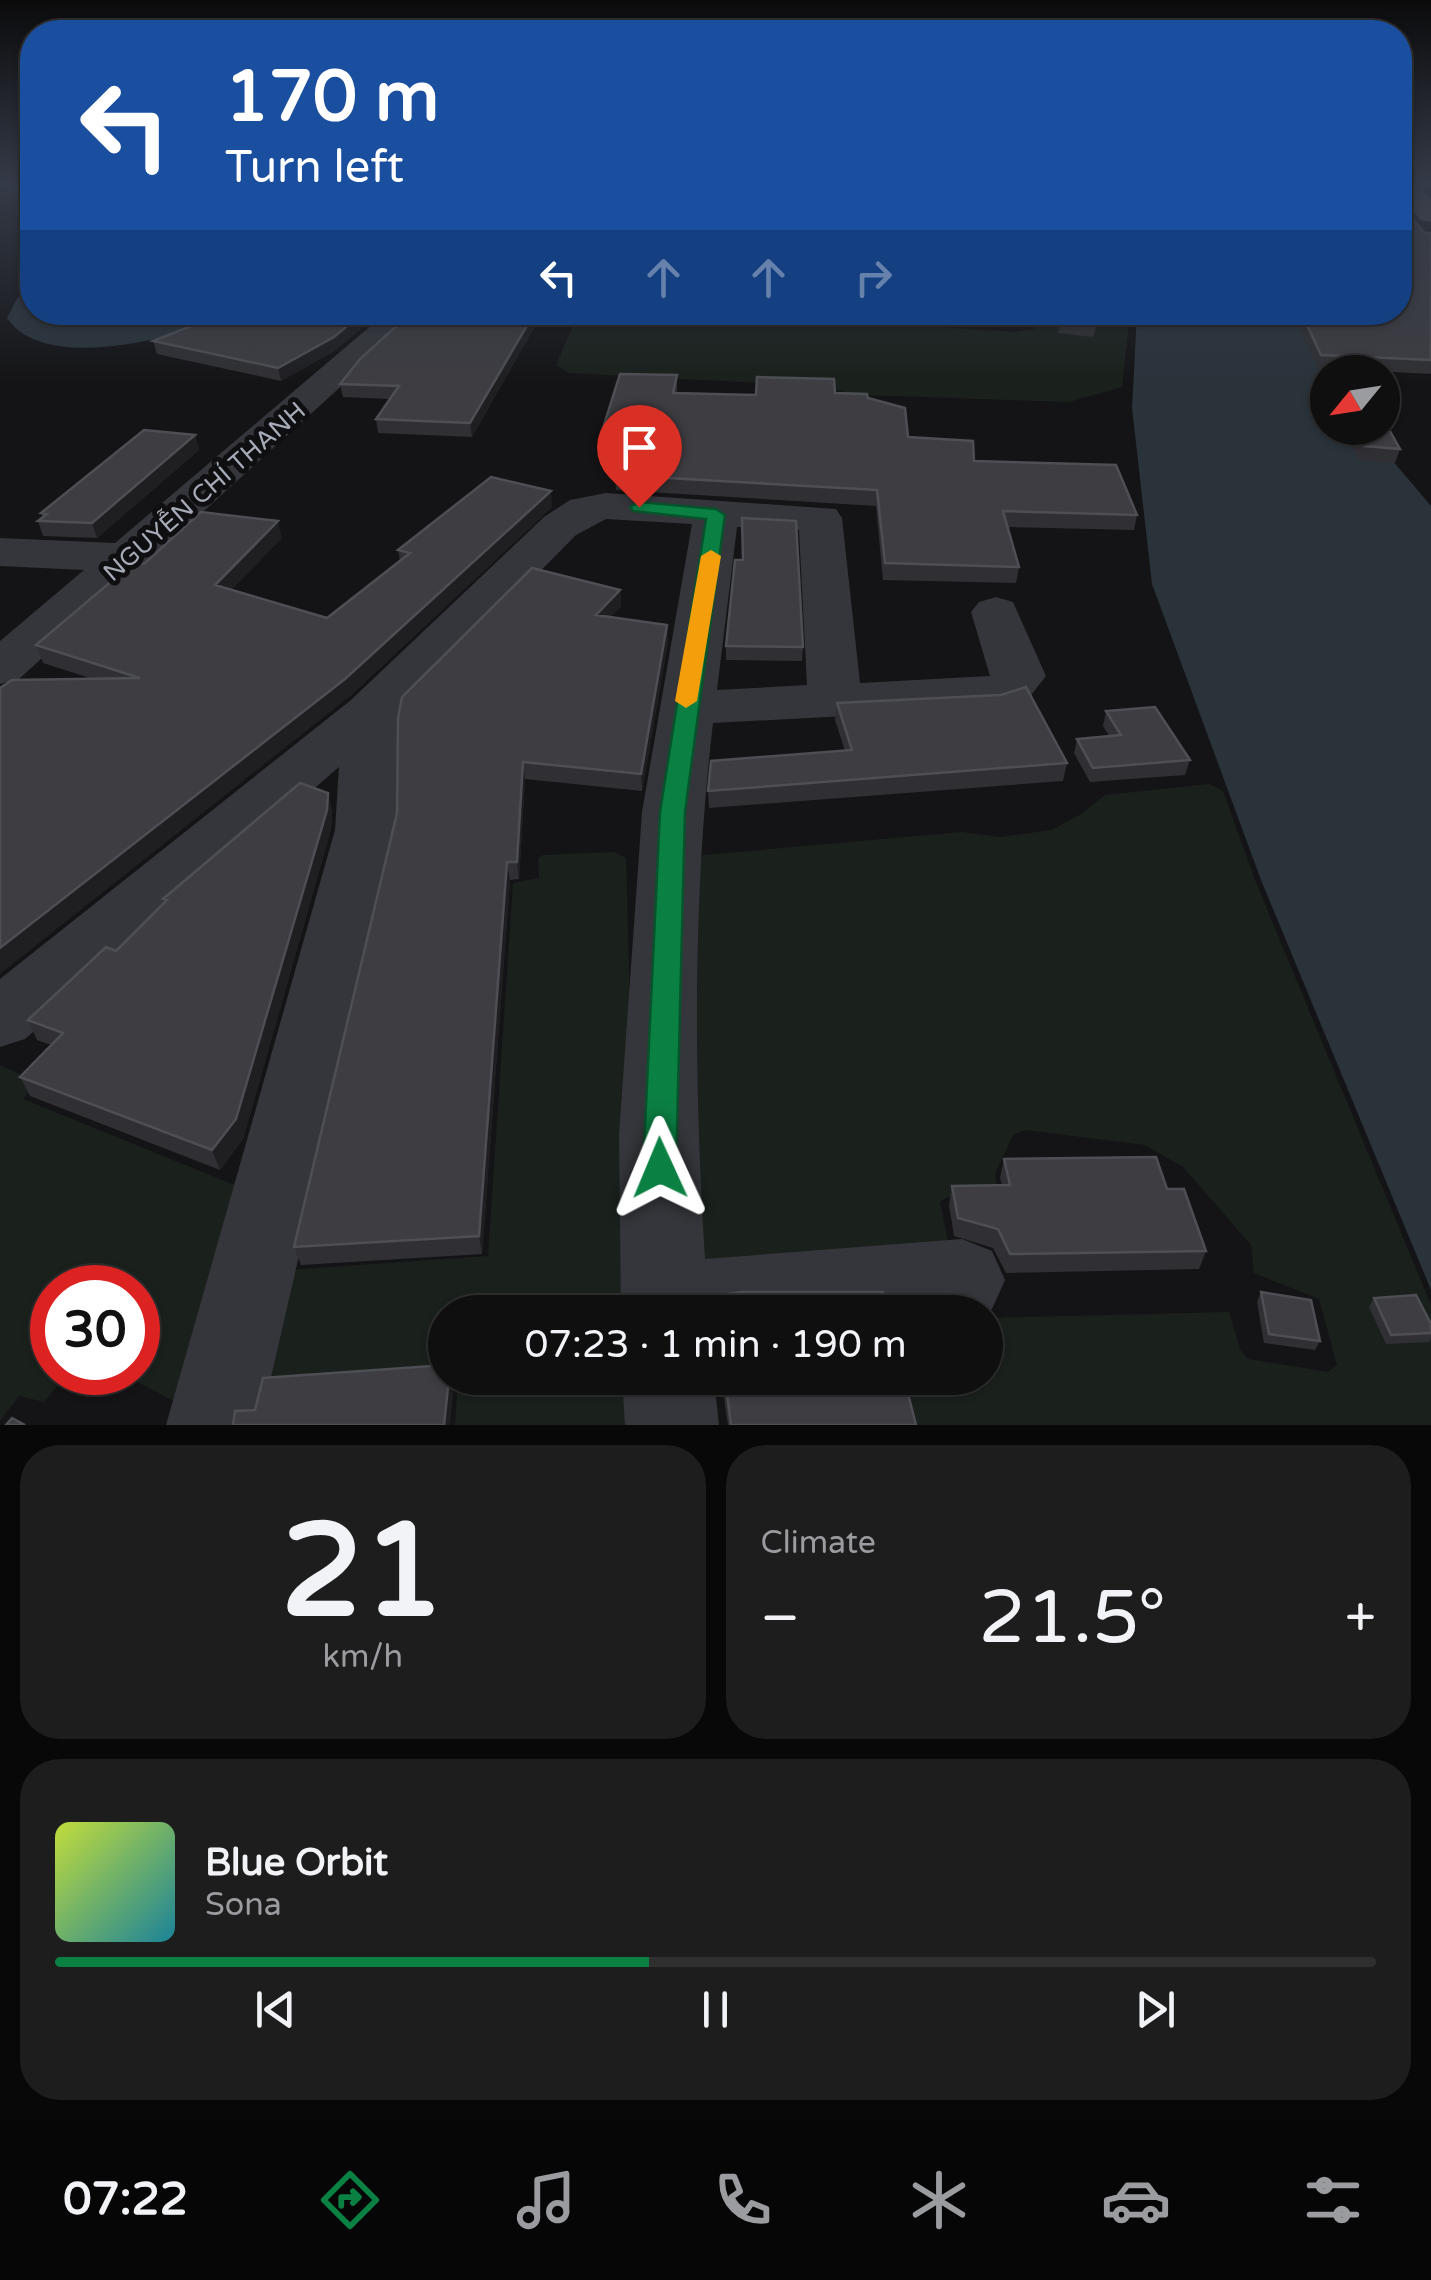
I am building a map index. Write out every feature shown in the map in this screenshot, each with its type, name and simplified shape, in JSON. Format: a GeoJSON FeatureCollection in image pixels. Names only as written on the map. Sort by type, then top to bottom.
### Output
{"type":"FeatureCollection","features":[{"type":"Feature","properties":{"kind":"street","name":"NGUYỄN CHÍ THANH"},"geometry":{"type":"LineString","coordinates":[[0,668],[392,325]]}},
{"type":"Feature","properties":{"kind":"street"},"geometry":{"type":"LineString","coordinates":[[0,1019],[370,712],[574,514],[606,506],[840,519],[835,698]]}},
{"type":"Feature","properties":{"kind":"street"},"geometry":{"type":"LineString","coordinates":[[665,1295],[658,1134],[672,812],[716,515]]}},
{"type":"Feature","properties":{"kind":"street"},"geometry":{"type":"LineString","coordinates":[[0,552],[127,558]]}},
{"type":"Feature","properties":{"kind":"street"},"geometry":{"type":"LineString","coordinates":[[685,708],[1008,688],[1020,676],[996,612]]}},
{"type":"Feature","properties":{"kind":"street"},"geometry":{"type":"LineString","coordinates":[[213,1425],[366,830],[370,712]]}},
{"type":"Feature","properties":{"kind":"street"},"geometry":{"type":"LineString","coordinates":[[875,1295],[962,1280]]}},
{"type":"Feature","properties":{"kind":"street"},"geometry":{"type":"LineString","coordinates":[[670,1395],[672,1425]]}},
{"type":"Feature","properties":{"kind":"shaded area"},"geometry":{"type":"Polygon","coordinates":[[[573,325],[908,325],[1015,332],[1034,329],[1036,325],[1129,325],[1122,387],[1069,402],[861,395],[815,386],[569,373],[556,365],[573,325]]]}},
{"type":"Feature","properties":{"kind":"shaded area"},"geometry":{"type":"Polygon","coordinates":[[[1136,325],[1313,325],[1321,355],[1310,355],[1310,445],[1379,445],[1431,506],[1431,1290],[1261,880],[1152,584],[1132,408],[1136,325]]]}},
{"type":"Feature","properties":{"kind":"shaded area"},"geometry":{"type":"Polygon","coordinates":[[[1209,784],[1223,791],[1255,880],[1431,1305],[1431,1425],[916,1425],[910,1395],[1003,1395],[1003,1318],[1229,1312],[1240,1349],[1248,1359],[1328,1372],[1337,1365],[1319,1299],[1254,1273],[1251,1245],[1183,1167],[1145,1145],[1026,1130],[1013,1135],[995,1174],[998,1197],[947,1197],[940,1202],[953,1265],[688,1272],[683,876],[704,855],[962,832],[1000,837],[1052,830],[1105,795],[1209,784]]]}},
{"type":"Feature","properties":{"kind":"shaded area"},"geometry":{"type":"Polygon","coordinates":[[[614,852],[626,858],[638,1295],[428,1295],[428,1376],[261,1388],[287,1270],[488,1256],[513,883],[539,878],[538,858],[614,852]]]}},
{"type":"Feature","properties":{"kind":"shaded area"},"geometry":{"type":"Polygon","coordinates":[[[0,1065],[36,1082],[23,1099],[237,1186],[182,1405],[160,1394],[160,1265],[30,1265],[30,1395],[50,1395],[44,1402],[19,1396],[0,1421],[0,1065]]]}},
{"type":"Feature","properties":{"kind":"shaded area"},"geometry":{"type":"Polygon","coordinates":[[[457,1395],[640,1395],[641,1425],[455,1425],[457,1395]]]}},
{"type":"Feature","properties":{"kind":"building"},"geometry":{"type":"Polygon","coordinates":[[[1412,250],[1431,250],[1431,360],[1400,359],[1400,355],[1321,355],[1307,325],[1412,325],[1412,250]]]}},
{"type":"Feature","properties":{"kind":"building"},"geometry":{"type":"Polygon","coordinates":[[[194,325],[348,325],[278,368],[153,341],[194,325]]]}},
{"type":"Feature","properties":{"kind":"building"},"geometry":{"type":"Polygon","coordinates":[[[398,325],[527,325],[470,423],[376,419],[399,386],[340,384],[360,359],[398,325]]]}},
{"type":"Feature","properties":{"kind":"building"},"geometry":{"type":"Polygon","coordinates":[[[620,374],[677,375],[673,393],[756,395],[757,377],[834,379],[835,393],[867,394],[868,398],[905,408],[908,437],[973,441],[974,461],[1116,465],[1137,515],[1003,511],[1019,567],[885,563],[877,490],[615,475],[628,429],[603,428],[620,374]]]}},
{"type":"Feature","properties":{"kind":"building"},"geometry":{"type":"Polygon","coordinates":[[[144,430],[195,435],[92,523],[38,521],[47,514],[41,513],[144,430]]]}},
{"type":"Feature","properties":{"kind":"building"},"geometry":{"type":"Polygon","coordinates":[[[1398,445],[1400,449],[1364,446],[1398,445]]]}},
{"type":"Feature","properties":{"kind":"building"},"geometry":{"type":"Polygon","coordinates":[[[491,477],[551,491],[345,679],[0,948],[0,688],[12,680],[140,678],[36,645],[134,562],[144,564],[201,512],[278,521],[215,585],[327,618],[410,553],[398,550],[491,477]]]}},
{"type":"Feature","properties":{"kind":"building"},"geometry":{"type":"Polygon","coordinates":[[[742,518],[796,521],[803,647],[726,646],[735,560],[743,560],[742,518]]]}},
{"type":"Feature","properties":{"kind":"building"},"geometry":{"type":"Polygon","coordinates":[[[532,568],[620,590],[596,615],[667,625],[641,774],[523,762],[517,862],[507,862],[479,1236],[294,1247],[397,813],[398,718],[402,697],[532,568]]]}},
{"type":"Feature","properties":{"kind":"building"},"geometry":{"type":"Polygon","coordinates":[[[1026,687],[1067,763],[708,791],[711,761],[852,750],[837,703],[1001,695],[1026,687]]]}},
{"type":"Feature","properties":{"kind":"building"},"geometry":{"type":"Polygon","coordinates":[[[1155,707],[1190,760],[1093,768],[1077,739],[1121,735],[1106,711],[1155,707]]]}},
{"type":"Feature","properties":{"kind":"building"},"geometry":{"type":"Polygon","coordinates":[[[300,783],[328,793],[327,810],[236,1119],[212,1150],[20,1077],[63,1033],[28,1020],[106,947],[116,951],[167,900],[163,899],[300,783]]]}},
{"type":"Feature","properties":{"kind":"building"},"geometry":{"type":"Polygon","coordinates":[[[1156,1157],[1167,1189],[1184,1189],[1206,1251],[1010,1254],[998,1229],[958,1218],[952,1186],[1010,1185],[1004,1159],[1156,1157]]]}},
{"type":"Feature","properties":{"kind":"building"},"geometry":{"type":"Polygon","coordinates":[[[883,1292],[884,1295],[720,1295],[883,1292]]]}},
{"type":"Feature","properties":{"kind":"building"},"geometry":{"type":"Polygon","coordinates":[[[1261,1292],[1311,1300],[1320,1341],[1269,1334],[1261,1292]]]}},
{"type":"Feature","properties":{"kind":"building"},"geometry":{"type":"Polygon","coordinates":[[[1416,1295],[1431,1324],[1431,1333],[1391,1335],[1374,1298],[1416,1295]]]}},
{"type":"Feature","properties":{"kind":"building"},"geometry":{"type":"Polygon","coordinates":[[[428,1366],[428,1395],[447,1395],[444,1425],[233,1425],[235,1411],[255,1410],[263,1378],[428,1366]]]}},
{"type":"Feature","properties":{"kind":"building"},"geometry":{"type":"Polygon","coordinates":[[[727,1395],[908,1395],[916,1425],[731,1425],[727,1395]]]}},
{"type":"Feature","properties":{"kind":"building"},"geometry":{"type":"Polygon","coordinates":[[[12,1418],[25,1425],[6,1425],[12,1418]]]}},
{"type":"Feature","properties":{"kind":"waterway"},"geometry":{"type":"LineString","coordinates":[[38,325],[64,334],[87,336],[163,325]]}},
{"type":"Feature","properties":{"kind":"slow traffic"},"geometry":{"type":"LineString","coordinates":[[686,701],[711,556]]}},
{"type":"Feature","properties":{"kind":"route"},"geometry":{"type":"LineString","coordinates":[[639,507],[716,515],[672,812],[658,1134],[660,1168]]}}]}
